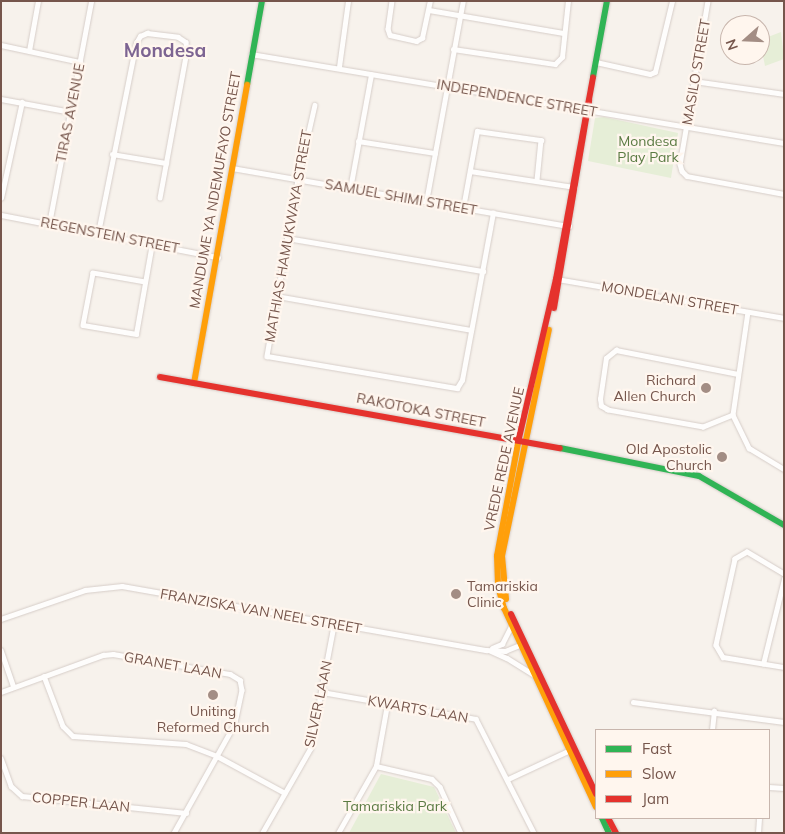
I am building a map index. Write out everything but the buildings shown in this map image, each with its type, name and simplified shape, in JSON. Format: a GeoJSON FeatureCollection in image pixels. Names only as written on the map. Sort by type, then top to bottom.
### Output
{"type":"FeatureCollection","features":[{"type":"Feature","properties":{"kind":"street"},"geometry":{"type":"LineString","coordinates":[[29,51],[38,1]]}},
{"type":"Feature","properties":{"kind":"street","name":"TIRAS AVENUE"},"geometry":{"type":"LineString","coordinates":[[49,224],[91,1]]}},
{"type":"Feature","properties":{"kind":"street","name":"MANDUME YA NDEMUFAYO STREET"},"geometry":{"type":"LineString","coordinates":[[194,384],[218,257],[251,54],[262,1]]}},
{"type":"Feature","properties":{"kind":"street"},"geometry":{"type":"LineString","coordinates":[[339,68],[348,1]]}},
{"type":"Feature","properties":{"kind":"street"},"geometry":{"type":"LineString","coordinates":[[392,1],[388,29],[390,35],[419,39],[430,10],[430,1]]}},
{"type":"Feature","properties":{"kind":"street"},"geometry":{"type":"LineString","coordinates":[[426,202],[463,1]]}},
{"type":"Feature","properties":{"kind":"street"},"geometry":{"type":"LineString","coordinates":[[453,49],[555,64],[562,57],[563,33],[568,1]]}},
{"type":"Feature","properties":{"kind":"street","name":"VREDE REDE AVENUE"},"geometry":{"type":"LineString","coordinates":[[595,805],[571,750],[511,626],[498,586],[497,556],[558,279],[607,1]]}},
{"type":"Feature","properties":{"kind":"street"},"geometry":{"type":"LineString","coordinates":[[596,62],[650,74],[655,72],[672,1]]}},
{"type":"Feature","properties":{"kind":"street","name":"MASILO STREET"},"geometry":{"type":"LineString","coordinates":[[708,1],[680,164],[682,171],[687,176],[784,194]]}},
{"type":"Feature","properties":{"kind":"street"},"geometry":{"type":"LineString","coordinates":[[430,10],[563,33]]}},
{"type":"Feature","properties":{"kind":"street"},"geometry":{"type":"LineString","coordinates":[[98,233],[112,154],[136,43],[140,36],[147,33],[178,37],[186,42],[187,51],[160,198]]}},
{"type":"Feature","properties":{"kind":"street"},"geometry":{"type":"LineString","coordinates":[[1,45],[80,62]]}},
{"type":"Feature","properties":{"kind":"street","name":"INDEPENDENCE STREET"},"geometry":{"type":"LineString","coordinates":[[251,54],[784,143]]}},
{"type":"Feature","properties":{"kind":"street"},"geometry":{"type":"LineString","coordinates":[[350,189],[371,75]]}},
{"type":"Feature","properties":{"kind":"street"},"geometry":{"type":"LineString","coordinates":[[694,81],[784,94]]}},
{"type":"Feature","properties":{"kind":"street"},"geometry":{"type":"LineString","coordinates":[[1,99],[71,112]]}},
{"type":"Feature","properties":{"kind":"street"},"geometry":{"type":"LineString","coordinates":[[1,198],[22,102]]}},
{"type":"Feature","properties":{"kind":"street","name":"MATHIAS HAMUKWAYA STREET"},"geometry":{"type":"LineString","coordinates":[[315,105],[298,180],[267,356],[357,373],[456,388],[462,380],[493,213]]}},
{"type":"Feature","properties":{"kind":"street"},"geometry":{"type":"LineString","coordinates":[[463,208],[475,135],[480,130],[541,140],[537,180]]}},
{"type":"Feature","properties":{"kind":"street"},"geometry":{"type":"LineString","coordinates":[[358,142],[434,153]]}},
{"type":"Feature","properties":{"kind":"street"},"geometry":{"type":"LineString","coordinates":[[112,154],[166,163]]}},
{"type":"Feature","properties":{"kind":"street","name":"SAMUEL SHIMI STREET"},"geometry":{"type":"LineString","coordinates":[[231,168],[568,226]]}},
{"type":"Feature","properties":{"kind":"street"},"geometry":{"type":"LineString","coordinates":[[470,171],[574,187]]}},
{"type":"Feature","properties":{"kind":"street","name":"REGENSTEIN STREET"},"geometry":{"type":"LineString","coordinates":[[1,214],[218,257]]}},
{"type":"Feature","properties":{"kind":"street"},"geometry":{"type":"LineString","coordinates":[[287,238],[483,271]]}},
{"type":"Feature","properties":{"kind":"street"},"geometry":{"type":"LineString","coordinates":[[145,282],[93,273],[82,325],[136,334],[152,243]]}},
{"type":"Feature","properties":{"kind":"street","name":"MONDELANI STREET"},"geometry":{"type":"LineString","coordinates":[[558,279],[784,318]]}},
{"type":"Feature","properties":{"kind":"street"},"geometry":{"type":"LineString","coordinates":[[277,296],[471,330]]}},
{"type":"Feature","properties":{"kind":"street"},"geometry":{"type":"LineString","coordinates":[[748,312],[732,415],[749,448],[784,469]]}},
{"type":"Feature","properties":{"kind":"street"},"geometry":{"type":"LineString","coordinates":[[732,415],[711,424],[698,426],[608,410],[601,406],[600,399],[606,358],[616,350],[738,374]]}},
{"type":"Feature","properties":{"kind":"street","name":"RAKOTOKA STREET"},"geometry":{"type":"LineString","coordinates":[[160,377],[350,409],[699,476],[784,525]]}},
{"type":"Feature","properties":{"kind":"street","name":"VREDE REDE AVENUE"},"geometry":{"type":"LineString","coordinates":[[521,443],[502,556],[502,584],[521,644],[533,674],[571,750],[595,792]]}},
{"type":"Feature","properties":{"kind":"street"},"geometry":{"type":"LineString","coordinates":[[784,574],[747,552],[735,559],[716,645],[718,652],[723,657],[784,667]]}},
{"type":"Feature","properties":{"kind":"street"},"geometry":{"type":"LineString","coordinates":[[763,664],[784,579]]}},
{"type":"Feature","properties":{"kind":"street","name":"FRANZISKA VAN NEEL STREET"},"geometry":{"type":"LineString","coordinates":[[1,619],[85,590],[122,586],[486,650],[505,650],[521,644]]}},
{"type":"Feature","properties":{"kind":"street","name":"SILVER LAAN"},"geometry":{"type":"LineString","coordinates":[[262,833],[310,749],[334,623]]}},
{"type":"Feature","properties":{"kind":"street"},"geometry":{"type":"LineString","coordinates":[[486,650],[502,644],[511,626]]}},
{"type":"Feature","properties":{"kind":"street"},"geometry":{"type":"LineString","coordinates":[[1,650],[14,687]]}},
{"type":"Feature","properties":{"kind":"street"},"geometry":{"type":"LineString","coordinates":[[486,650],[507,658],[533,674]]}},
{"type":"Feature","properties":{"kind":"street","name":"GRANET LAAN"},"geometry":{"type":"LineString","coordinates":[[1,692],[113,654],[230,674],[240,680],[242,690],[235,724],[174,833]]}},
{"type":"Feature","properties":{"kind":"street"},"geometry":{"type":"LineString","coordinates":[[44,676],[63,726],[73,736],[186,744],[217,756],[285,793]]}},
{"type":"Feature","properties":{"kind":"street","name":"KWARTS LAAN"},"geometry":{"type":"LineString","coordinates":[[322,692],[387,705],[476,719],[534,833]]}},
{"type":"Feature","properties":{"kind":"street"},"geometry":{"type":"LineString","coordinates":[[633,702],[714,711],[784,722]]}},
{"type":"Feature","properties":{"kind":"street"},"geometry":{"type":"LineString","coordinates":[[338,833],[376,766],[387,705]]}},
{"type":"Feature","properties":{"kind":"street"},"geometry":{"type":"LineString","coordinates":[[712,729],[714,711]]}},
{"type":"Feature","properties":{"kind":"street"},"geometry":{"type":"LineString","coordinates":[[508,779],[571,750]]}},
{"type":"Feature","properties":{"kind":"street","name":"COPPER LAAN"},"geometry":{"type":"LineString","coordinates":[[1,758],[11,786],[22,796],[186,813]]}},
{"type":"Feature","properties":{"kind":"street"},"geometry":{"type":"LineString","coordinates":[[376,766],[432,779],[444,795],[461,833]]}},
{"type":"Feature","properties":{"kind":"street"},"geometry":{"type":"LineString","coordinates":[[770,787],[784,788]]}},
{"type":"Feature","properties":{"kind":"street"},"geometry":{"type":"LineString","coordinates":[[602,819],[609,833]]}},
{"type":"Feature","properties":{"kind":"street"},"geometry":{"type":"LineString","coordinates":[[609,819],[616,833]]}},
{"type":"Feature","properties":{"kind":"street"},"geometry":{"type":"LineString","coordinates":[[758,833],[760,819]]}},
{"type":"Feature","properties":{"kind":"green space"},"geometry":{"type":"Polygon","coordinates":[[[781,32],[784,59],[770,64],[770,36],[781,32]]]}},
{"type":"Feature","properties":{"kind":"green space","name":"Mondesa Play Park"},"geometry":{"type":"Polygon","coordinates":[[[604,117],[678,133],[671,178],[588,161],[595,118],[604,117]]]}},
{"type":"Feature","properties":{"kind":"green space","name":"Tamariskia Park"},"geometry":{"type":"Polygon","coordinates":[[[381,774],[434,787],[456,833],[349,833],[381,774]]]}},
{"type":"Feature","properties":{"kind":"traffic: fast"},"geometry":{"type":"LineString","coordinates":[[247,85],[262,1]]}},
{"type":"Feature","properties":{"kind":"traffic: fast"},"geometry":{"type":"LineString","coordinates":[[593,77],[607,1]]}},
{"type":"Feature","properties":{"kind":"traffic: fast"},"geometry":{"type":"LineString","coordinates":[[560,448],[699,476],[784,525]]}},
{"type":"Feature","properties":{"kind":"traffic: fast"},"geometry":{"type":"LineString","coordinates":[[602,819],[609,833]]}},
{"type":"Feature","properties":{"kind":"traffic: slow"},"geometry":{"type":"LineString","coordinates":[[194,383],[247,85]]}},
{"type":"Feature","properties":{"kind":"traffic: slow"},"geometry":{"type":"LineString","coordinates":[[506,599],[502,556],[549,330]]}},
{"type":"Feature","properties":{"kind":"traffic: slow"},"geometry":{"type":"LineString","coordinates":[[519,438],[497,556],[498,586],[504,608],[595,805]]}},
{"type":"Feature","properties":{"kind":"traffic: jam"},"geometry":{"type":"LineString","coordinates":[[519,438],[556,279],[593,77]]}},
{"type":"Feature","properties":{"kind":"traffic: jam"},"geometry":{"type":"LineString","coordinates":[[554,308],[589,101]]}},
{"type":"Feature","properties":{"kind":"traffic: jam"},"geometry":{"type":"LineString","coordinates":[[160,377],[560,448]]}},
{"type":"Feature","properties":{"kind":"traffic: jam"},"geometry":{"type":"LineString","coordinates":[[511,614],[595,792]]}},
{"type":"Feature","properties":{"kind":"traffic: jam"},"geometry":{"type":"LineString","coordinates":[[609,819],[616,833]]}},
{"type":"Feature","properties":{"kind":"place","name":"Richard Allen Church"},"geometry":{"type":"Point","coordinates":[706,388]}},
{"type":"Feature","properties":{"kind":"place","name":"Old Apostolic Church"},"geometry":{"type":"Point","coordinates":[722,457]}},
{"type":"Feature","properties":{"kind":"place","name":"Tamariskia Clinic"},"geometry":{"type":"Point","coordinates":[456,594]}},
{"type":"Feature","properties":{"kind":"place","name":"Uniting Reformed Church"},"geometry":{"type":"Point","coordinates":[213,695]}},
{"type":"Feature","properties":{"kind":"district","name":"Mondesa"},"geometry":{"type":"Point","coordinates":[165,51]}}]}
